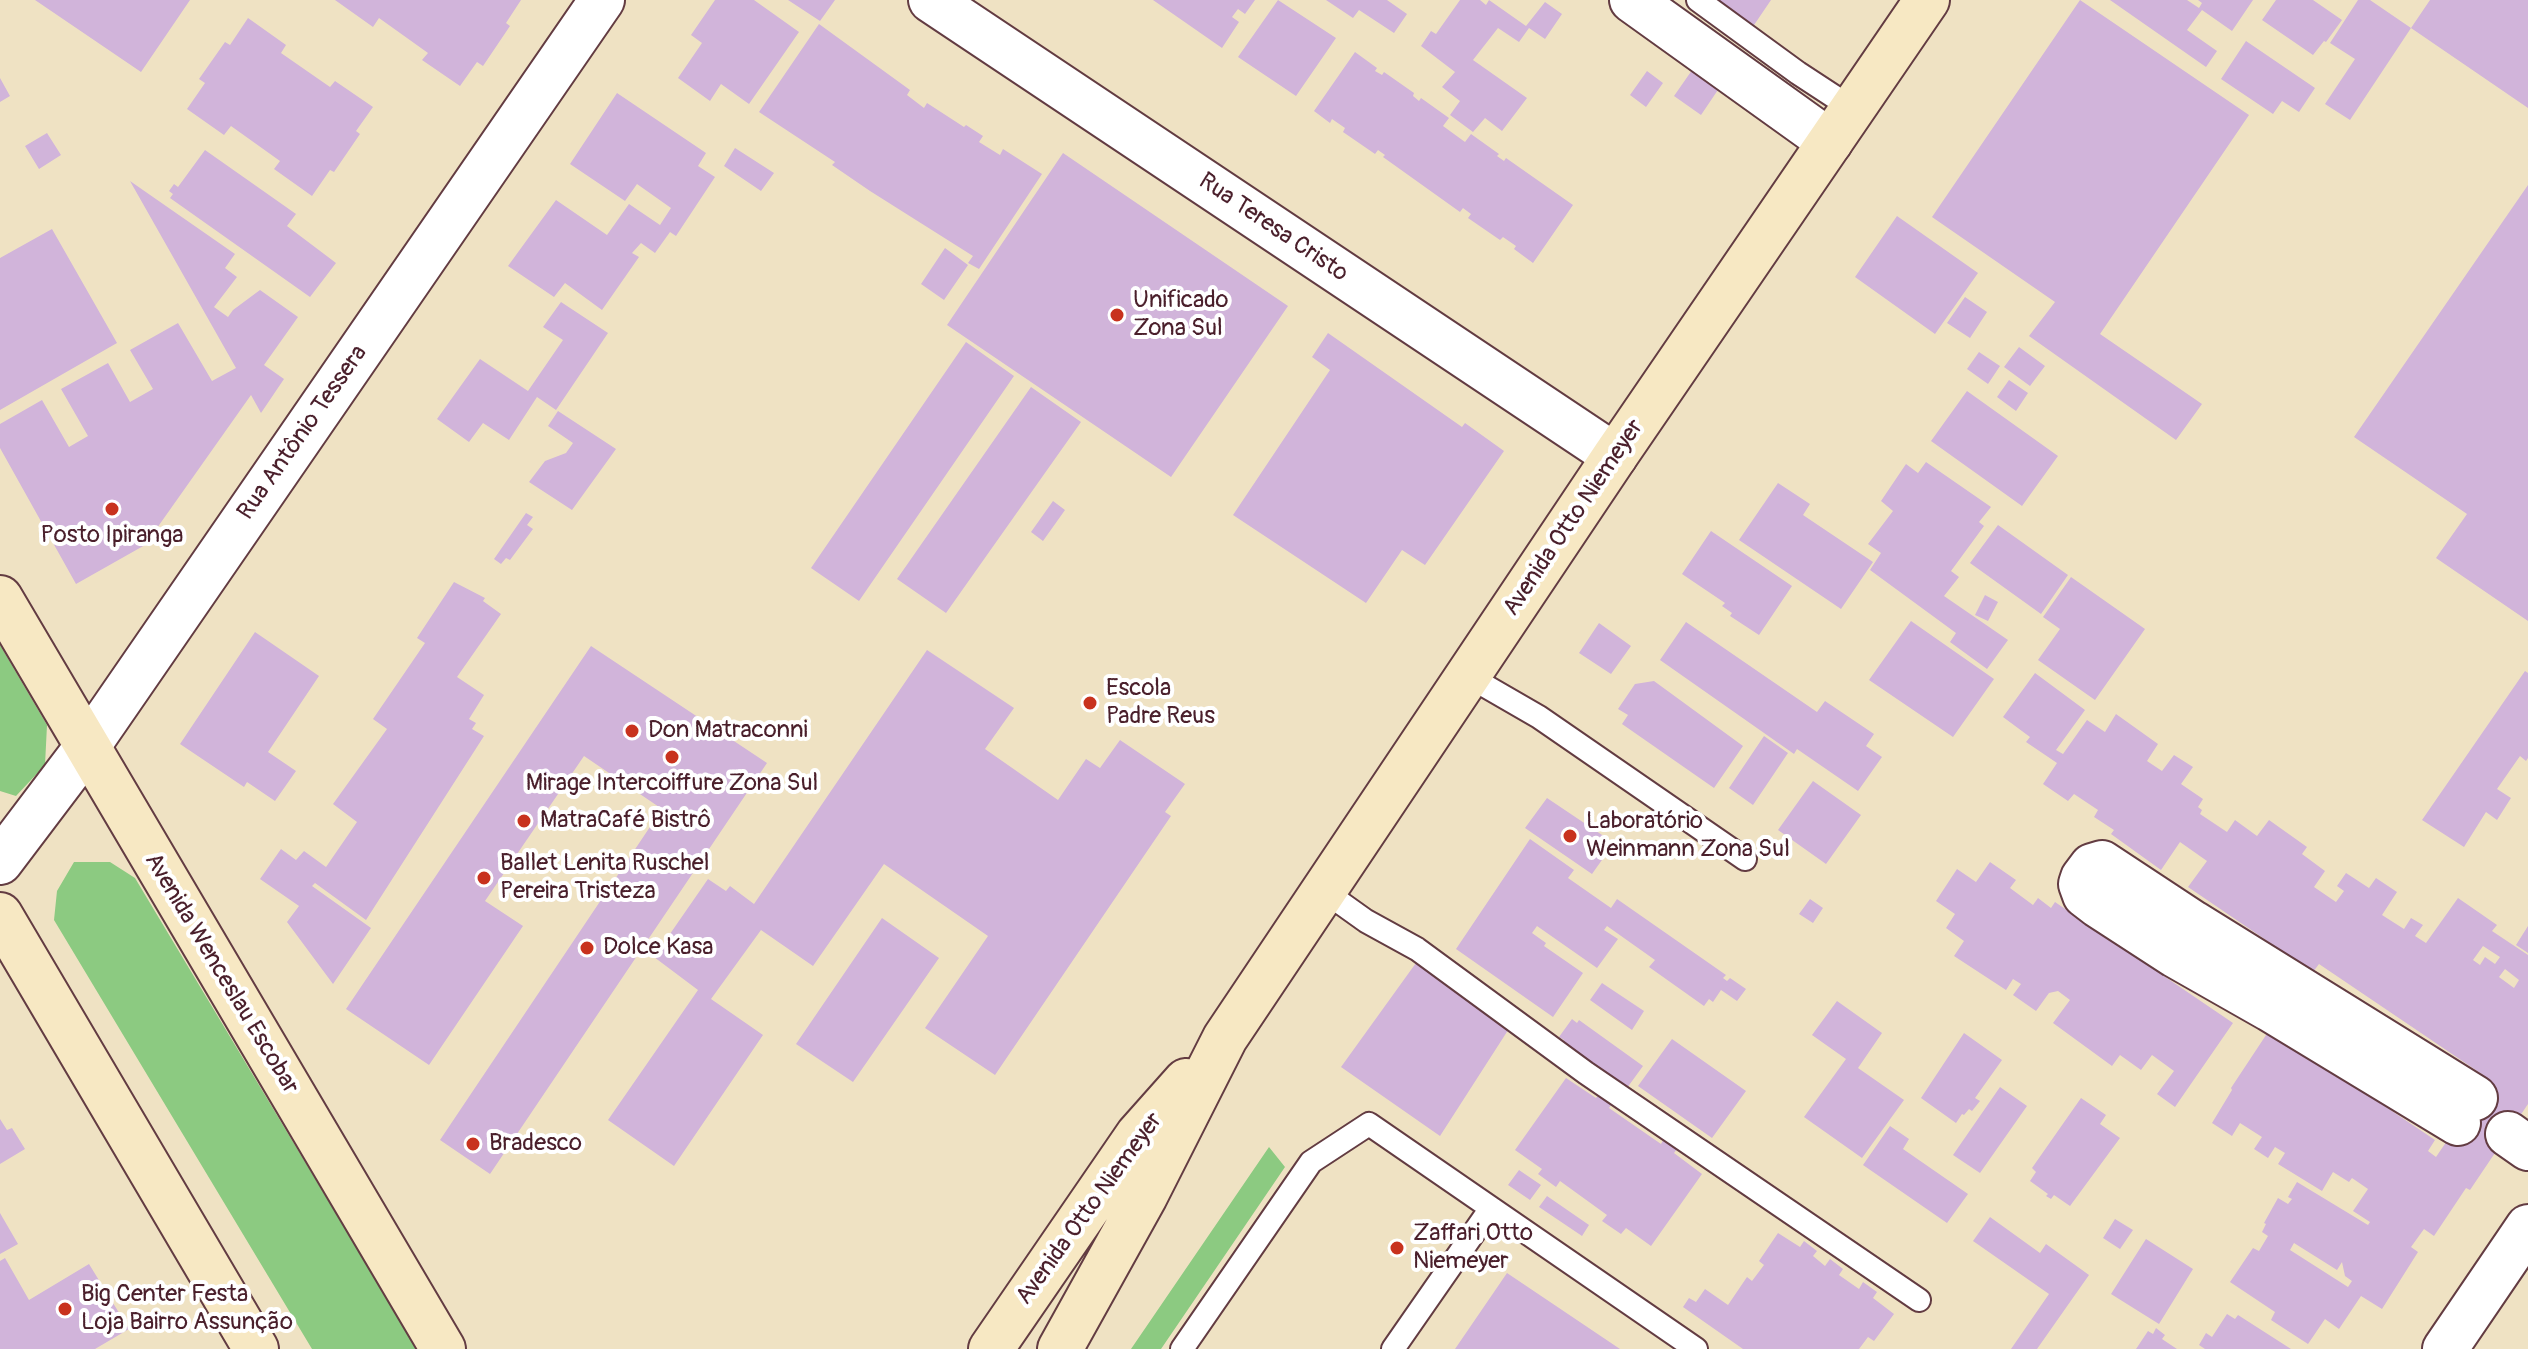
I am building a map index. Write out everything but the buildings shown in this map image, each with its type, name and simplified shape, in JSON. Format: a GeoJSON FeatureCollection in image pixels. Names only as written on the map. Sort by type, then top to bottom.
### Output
{"type":"FeatureCollection","features":[{"type":"Feature","properties":{"kind":"main road","name":"Avenida Otto Niemeyer"},"geometry":{"type":"LineString","coordinates":[[1060,1349],[1145,1196],[1225,1038],[1615,456],[1927,0]]}},
{"type":"Feature","properties":{"kind":"main road","name":"Avenida Wenceslau Escobar"},"geometry":{"type":"LineString","coordinates":[[0,598],[443,1349]]}},
{"type":"Feature","properties":{"kind":"main road"},"geometry":{"type":"LineString","coordinates":[[0,915],[256,1349]]}},
{"type":"Feature","properties":{"kind":"main road","name":"Avenida Otto Niemeyer"},"geometry":{"type":"LineString","coordinates":[[991,1349],[1138,1135],[1225,1038]]}},
{"type":"Feature","properties":{"kind":"street","name":"Rua Antônio Tessera"},"geometry":{"type":"LineString","coordinates":[[0,862],[87,747],[602,0]]}},
{"type":"Feature","properties":{"kind":"street","name":"Rua Teresa Cristo"},"geometry":{"type":"LineString","coordinates":[[931,0],[1615,456]]}},
{"type":"Feature","properties":{"kind":"street"},"geometry":{"type":"LineString","coordinates":[[1632,0],[1842,126]]}},
{"type":"Feature","properties":{"kind":"street"},"geometry":{"type":"LineString","coordinates":[[2184,939],[2279,994],[2460,1107]]}},
{"type":"Feature","properties":{"kind":"street"},"geometry":{"type":"LineString","coordinates":[[2445,1349],[2528,1227]]}},
{"type":"Feature","properties":{"kind":"lane"},"geometry":{"type":"LineString","coordinates":[[1698,0],[1798,73],[1842,126]]}},
{"type":"Feature","properties":{"kind":"lane"},"geometry":{"type":"LineString","coordinates":[[1468,676],[1539,717],[1745,859]]}},
{"type":"Feature","properties":{"kind":"lane"},"geometry":{"type":"LineString","coordinates":[[1324,891],[1366,921],[1417,949],[1586,1073],[1919,1300]]}},
{"type":"Feature","properties":{"kind":"lane"},"geometry":{"type":"LineString","coordinates":[[1182,1349],[1311,1162],[1369,1124],[1696,1349]]}},
{"type":"Feature","properties":{"kind":"lane"},"geometry":{"type":"LineString","coordinates":[[1393,1349],[1491,1208]]}},
{"type":"Feature","properties":{"kind":"green space"},"geometry":{"type":"Polygon","coordinates":[[[0,645],[47,725],[45,765],[16,796],[0,791],[0,645]]]}},
{"type":"Feature","properties":{"kind":"green space"},"geometry":{"type":"Polygon","coordinates":[[[74,862],[110,862],[135,878],[417,1349],[312,1349],[54,920],[57,891],[74,862]]]}},
{"type":"Feature","properties":{"kind":"green space"},"geometry":{"type":"Polygon","coordinates":[[[1269,1147],[1285,1167],[1161,1349],[1131,1349],[1269,1147]]]}},
{"type":"Feature","properties":{"kind":"place","name":"Unificado Zona Sul"},"geometry":{"type":"Point","coordinates":[1117,315]}},
{"type":"Feature","properties":{"kind":"place","name":"Posto Ipiranga"},"geometry":{"type":"Point","coordinates":[112,509]}},
{"type":"Feature","properties":{"kind":"place","name":"Escola Padre Reus"},"geometry":{"type":"Point","coordinates":[1090,703]}},
{"type":"Feature","properties":{"kind":"place","name":"Don Matraconni"},"geometry":{"type":"Point","coordinates":[632,731]}},
{"type":"Feature","properties":{"kind":"place","name":"Mirage Intercoiffure Zona Sul"},"geometry":{"type":"Point","coordinates":[672,757]}},
{"type":"Feature","properties":{"kind":"place","name":"MatraCafé Bistrô"},"geometry":{"type":"Point","coordinates":[524,821]}},
{"type":"Feature","properties":{"kind":"place","name":"Laboratório Weinmann Zona Sul"},"geometry":{"type":"Point","coordinates":[1570,836]}},
{"type":"Feature","properties":{"kind":"place","name":"Ballet Lenita Ruschel Pereira Tristeza"},"geometry":{"type":"Point","coordinates":[484,878]}},
{"type":"Feature","properties":{"kind":"place","name":"Dolce Kasa"},"geometry":{"type":"Point","coordinates":[587,948]}},
{"type":"Feature","properties":{"kind":"place","name":"Bradesco"},"geometry":{"type":"Point","coordinates":[473,1144]}},
{"type":"Feature","properties":{"kind":"place","name":"Zaffari Otto Niemeyer"},"geometry":{"type":"Point","coordinates":[1397,1248]}},
{"type":"Feature","properties":{"kind":"place","name":"Big Center Festa Loja Bairro Assunção"},"geometry":{"type":"Point","coordinates":[65,1309]}}]}
